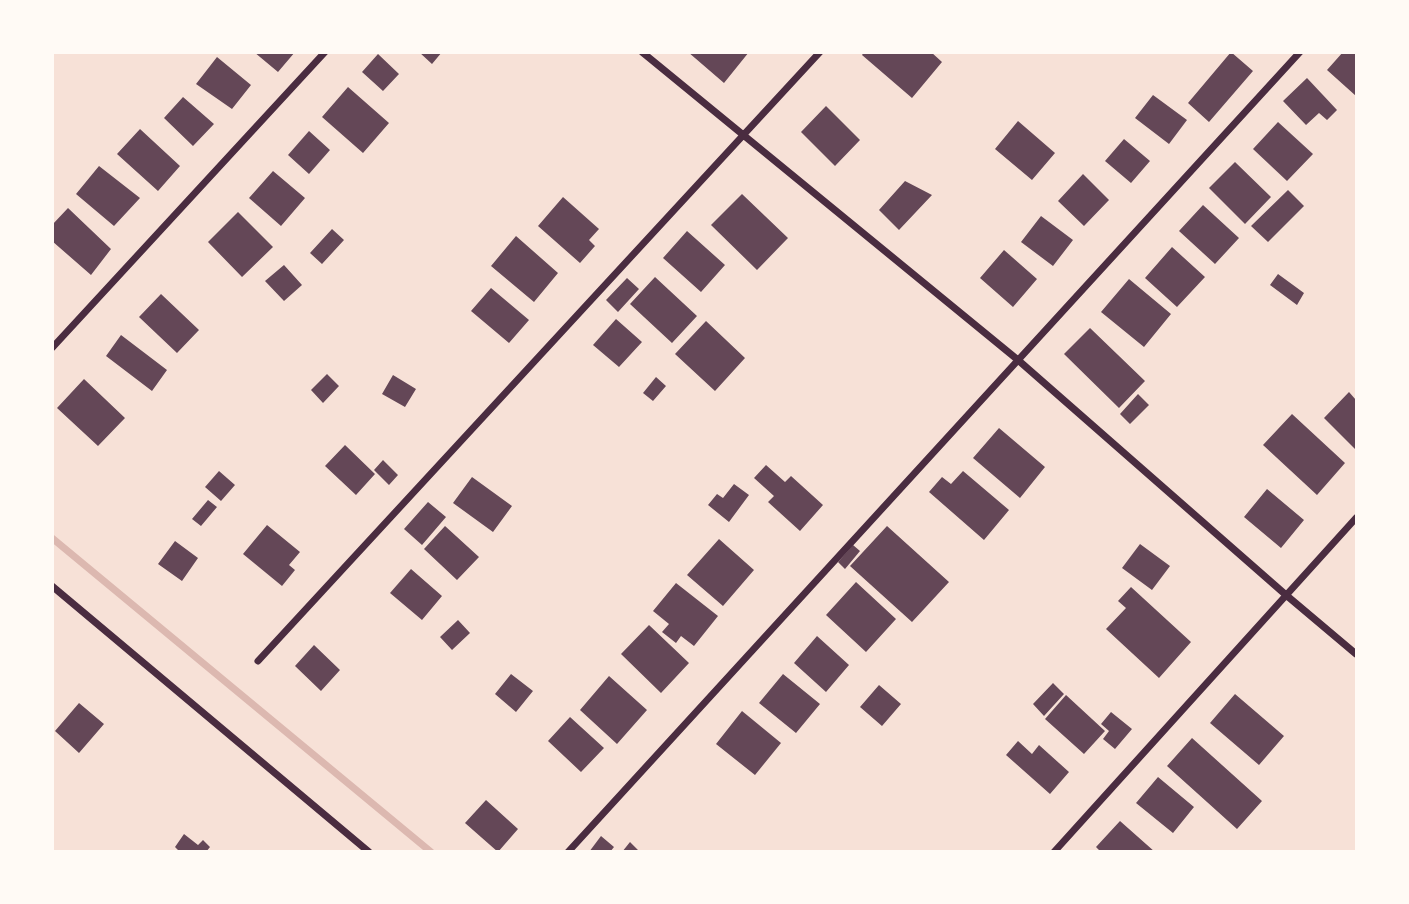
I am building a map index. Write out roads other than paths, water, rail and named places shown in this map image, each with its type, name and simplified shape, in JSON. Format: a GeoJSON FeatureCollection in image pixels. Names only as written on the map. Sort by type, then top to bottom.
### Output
{"type":"FeatureCollection","features":[{"type":"Feature","properties":{"kind":"street"},"geometry":{"type":"LineString","coordinates":[[52,348],[325,52]]}},
{"type":"Feature","properties":{"kind":"street"},"geometry":{"type":"LineString","coordinates":[[642,52],[1018,360],[1356,654]]}},
{"type":"Feature","properties":{"kind":"street"},"geometry":{"type":"LineString","coordinates":[[258,661],[820,52]]}},
{"type":"Feature","properties":{"kind":"street"},"geometry":{"type":"LineString","coordinates":[[568,852],[1300,52]]}},
{"type":"Feature","properties":{"kind":"street"},"geometry":{"type":"LineString","coordinates":[[1054,852],[1356,518]]}},
{"type":"Feature","properties":{"kind":"street"},"geometry":{"type":"LineString","coordinates":[[52,586],[369,852]]}},
{"type":"Feature","properties":{"kind":"waterway"},"geometry":{"type":"LineString","coordinates":[[52,538],[431,852]]}}]}
